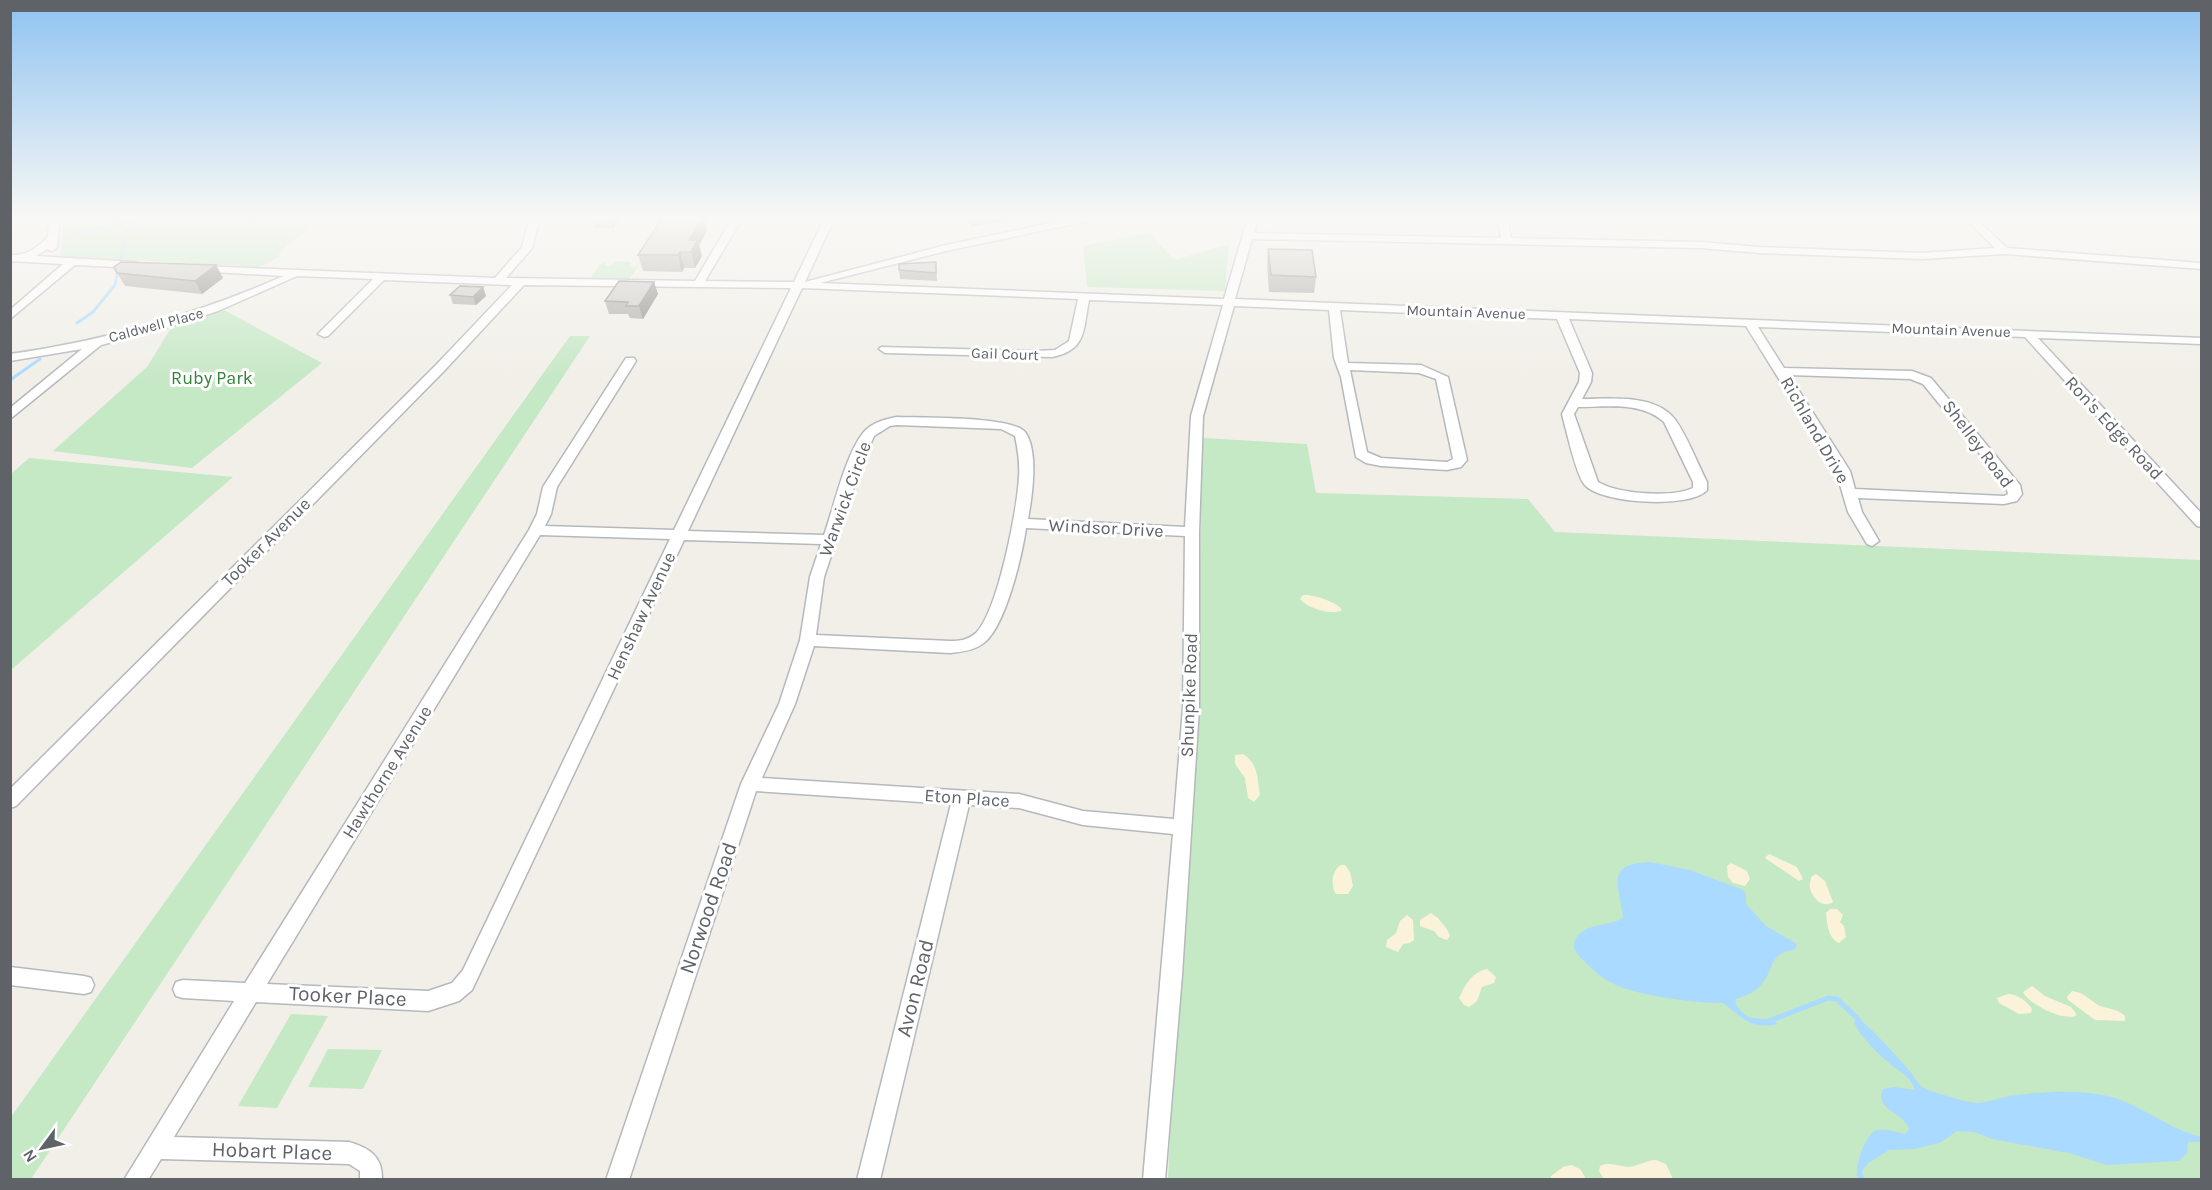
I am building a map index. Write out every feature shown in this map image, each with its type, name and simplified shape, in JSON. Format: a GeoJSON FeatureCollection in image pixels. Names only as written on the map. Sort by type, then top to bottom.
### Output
{"type":"FeatureCollection","features":[{"type":"Feature","properties":{"kind":"street"},"geometry":{"type":"LineString","coordinates":[[10,316],[60,273]]}},
{"type":"Feature","properties":{"kind":"street","name":"Mountain Avenue"},"geometry":{"type":"LineString","coordinates":[[269,273],[521,282],[796,285],[2202,341]]}},
{"type":"Feature","properties":{"kind":"street"},"geometry":{"type":"LineString","coordinates":[[498,281],[505,273]]}},
{"type":"Feature","properties":{"kind":"street"},"geometry":{"type":"LineString","coordinates":[[698,284],[705,273]]}},
{"type":"Feature","properties":{"kind":"street","name":"Henshaw Avenue"},"geometry":{"type":"LineString","coordinates":[[484,946],[802,273]]}},
{"type":"Feature","properties":{"kind":"street"},"geometry":{"type":"LineString","coordinates":[[796,285],[847,273]]}},
{"type":"Feature","properties":{"kind":"street","name":"Shunpike Road"},"geometry":{"type":"LineString","coordinates":[[1154,1179],[1172,975],[1191,708],[1192,532],[1197,416],[1238,273]]}},
{"type":"Feature","properties":{"kind":"street","name":"Caldwell Place"},"geometry":{"type":"LineString","coordinates":[[10,358],[99,341],[204,313],[296,274]]}},
{"type":"Feature","properties":{"kind":"street"},"geometry":{"type":"LineString","coordinates":[[324,334],[381,277]]}},
{"type":"Feature","properties":{"kind":"street","name":"Tooker Avenue"},"geometry":{"type":"LineString","coordinates":[[10,801],[432,376],[521,282]]}},
{"type":"Feature","properties":{"kind":"street","name":"Gail Court"},"geometry":{"type":"LineString","coordinates":[[885,349],[1036,356],[1054,354],[1073,346],[1084,297]]}},
{"type":"Feature","properties":{"kind":"street"},"geometry":{"type":"LineString","coordinates":[[1334,307],[1343,366],[1359,449],[1365,457],[1381,462],[1440,465],[1456,464],[1460,460],[1442,377],[1421,369],[1343,366]]}},
{"type":"Feature","properties":{"kind":"street"},"geometry":{"type":"LineString","coordinates":[[1562,316],[1586,373],[1585,381],[1568,414],[1589,482],[1595,487],[1615,494],[1689,496],[1700,490],[1701,482],[1669,420],[1661,412],[1643,406],[1574,403]]}},
{"type":"Feature","properties":{"kind":"street","name":"Richland Drive"},"geometry":{"type":"LineString","coordinates":[[1750,323],[1843,471],[1855,512],[1872,541]]}},
{"type":"Feature","properties":{"kind":"street","name":"Ron's Edge Road"},"geometry":{"type":"LineString","coordinates":[[2027,333],[2202,523]]}},
{"type":"Feature","properties":{"kind":"street"},"geometry":{"type":"LineString","coordinates":[[10,415],[99,341]]}},
{"type":"Feature","properties":{"kind":"street","name":"Hawthorne Avenue"},"geometry":{"type":"LineString","coordinates":[[135,1179],[536,530],[544,514],[550,488],[630,361]]}},
{"type":"Feature","properties":{"kind":"street","name":"Shelley Road"},"geometry":{"type":"LineString","coordinates":[[1780,371],[1912,375],[1927,381],[2013,485],[2015,494],[2012,498],[2004,500],[1851,492]]}},
{"type":"Feature","properties":{"kind":"street","name":"Warwick Circle"},"geometry":{"type":"LineString","coordinates":[[897,421],[1002,425],[1017,431],[1022,436],[1027,468],[1020,523],[1014,560],[1005,588],[986,632],[977,641],[965,647],[950,647],[808,639],[817,577],[854,466],[869,434],[886,423],[897,421]]}},
{"type":"Feature","properties":{"kind":"street","name":"Windsor Drive"},"geometry":{"type":"LineString","coordinates":[[1020,523],[1192,532]]}},
{"type":"Feature","properties":{"kind":"street"},"geometry":{"type":"LineString","coordinates":[[536,530],[828,540]]}},
{"type":"Feature","properties":{"kind":"street","name":"Norwood Road"},"geometry":{"type":"LineString","coordinates":[[617,1179],[750,784],[787,704],[808,639]]}},
{"type":"Feature","properties":{"kind":"street","name":"Eton Place"},"geometry":{"type":"LineString","coordinates":[[750,784],[1019,801],[1083,818],[1181,827]]}},
{"type":"Feature","properties":{"kind":"street","name":"Avon Road"},"geometry":{"type":"LineString","coordinates":[[868,1179],[962,797]]}},
{"type":"Feature","properties":{"kind":"street","name":"Tooker Place"},"geometry":{"type":"LineString","coordinates":[[183,989],[428,1000],[445,998],[459,992],[466,984],[484,946]]}},
{"type":"Feature","properties":{"kind":"street"},"geometry":{"type":"LineString","coordinates":[[10,976],[84,985]]}},
{"type":"Feature","properties":{"kind":"street","name":"Hobart Place"},"geometry":{"type":"LineString","coordinates":[[154,1148],[349,1153],[362,1157],[370,1163],[371,1179]]}},
{"type":"Feature","properties":{"kind":"green space"},"geometry":{"type":"Polygon","coordinates":[[[595,273],[634,273],[628,281],[589,281],[595,273]]]}},
{"type":"Feature","properties":{"kind":"green space"},"geometry":{"type":"Polygon","coordinates":[[[1086,273],[1227,273],[1225,291],[1087,287],[1086,273]]]}},
{"type":"Feature","properties":{"kind":"green space","name":"Ruby Park"},"geometry":{"type":"Polygon","coordinates":[[[224,310],[322,363],[192,468],[53,451],[147,367],[171,328],[224,310]]]}},
{"type":"Feature","properties":{"kind":"green space"},"geometry":{"type":"Polygon","coordinates":[[[570,336],[590,336],[31,1179],[11,1179],[11,1117],[570,336]]]}},
{"type":"Feature","properties":{"kind":"green space"},"geometry":{"type":"Polygon","coordinates":[[[1202,438],[1307,444],[1316,493],[1528,499],[1555,532],[2201,560],[2201,1179],[1168,1180],[1193,798],[1202,438]]]}},
{"type":"Feature","properties":{"kind":"green space"},"geometry":{"type":"Polygon","coordinates":[[[29,458],[233,477],[11,670],[11,474],[29,458]]]}},
{"type":"Feature","properties":{"kind":"green space"},"geometry":{"type":"Polygon","coordinates":[[[291,1014],[328,1016],[277,1108],[238,1106],[291,1014]]]}},
{"type":"Feature","properties":{"kind":"green space"},"geometry":{"type":"Polygon","coordinates":[[[328,1049],[382,1050],[363,1089],[308,1087],[328,1049]]]}},
{"type":"Feature","properties":{"kind":"sand"},"geometry":{"type":"Polygon","coordinates":[[[1303,595],[1324,599],[1342,610],[1326,612],[1314,608],[1300,599],[1303,595]]]}},
{"type":"Feature","properties":{"kind":"sand"},"geometry":{"type":"Polygon","coordinates":[[[1243,754],[1255,767],[1260,795],[1254,802],[1248,798],[1245,778],[1235,764],[1235,755],[1243,754]]]}},
{"type":"Feature","properties":{"kind":"sand"},"geometry":{"type":"Polygon","coordinates":[[[1769,854],[1797,867],[1803,879],[1799,881],[1765,858],[1769,854]]]}},
{"type":"Feature","properties":{"kind":"sand"},"geometry":{"type":"Polygon","coordinates":[[[1731,863],[1747,871],[1750,879],[1745,886],[1733,883],[1728,877],[1727,866],[1731,863]]]}},
{"type":"Feature","properties":{"kind":"sand"},"geometry":{"type":"Polygon","coordinates":[[[1341,865],[1345,865],[1350,872],[1353,886],[1348,894],[1336,894],[1333,887],[1334,874],[1341,865]]]}},
{"type":"Feature","properties":{"kind":"sand"},"geometry":{"type":"Polygon","coordinates":[[[1816,874],[1825,881],[1833,902],[1830,904],[1822,904],[1811,892],[1811,877],[1816,874]]]}},
{"type":"Feature","properties":{"kind":"sand"},"geometry":{"type":"Polygon","coordinates":[[[1830,909],[1837,909],[1843,915],[1840,922],[1844,926],[1846,937],[1839,943],[1832,938],[1829,930],[1826,913],[1830,909]]]}},
{"type":"Feature","properties":{"kind":"sand"},"geometry":{"type":"Polygon","coordinates":[[[1431,913],[1448,931],[1450,936],[1447,940],[1439,937],[1434,931],[1420,926],[1420,920],[1431,913]]]}},
{"type":"Feature","properties":{"kind":"sand"},"geometry":{"type":"Polygon","coordinates":[[[1407,915],[1413,920],[1414,940],[1403,944],[1398,952],[1386,947],[1387,940],[1396,933],[1400,921],[1407,915]]]}},
{"type":"Feature","properties":{"kind":"sand"},"geometry":{"type":"Polygon","coordinates":[[[1487,969],[1496,977],[1494,983],[1482,987],[1477,1001],[1469,1007],[1464,1005],[1459,998],[1467,984],[1477,973],[1487,969]]]}},
{"type":"Feature","properties":{"kind":"sand"},"geometry":{"type":"Polygon","coordinates":[[[2032,986],[2045,996],[2071,1007],[2077,1015],[2064,1016],[2039,1006],[2023,992],[2032,986]]]}},
{"type":"Feature","properties":{"kind":"sand"},"geometry":{"type":"Polygon","coordinates":[[[2072,991],[2083,994],[2101,1007],[2118,1011],[2125,1016],[2125,1021],[2095,1020],[2068,1000],[2067,997],[2072,991]]]}},
{"type":"Feature","properties":{"kind":"sand"},"geometry":{"type":"Polygon","coordinates":[[[2008,994],[2025,1001],[2032,1009],[2031,1013],[2019,1014],[1999,1003],[1997,998],[2008,994]]]}},
{"type":"Feature","properties":{"kind":"sand"},"geometry":{"type":"Polygon","coordinates":[[[1656,1160],[1666,1164],[1673,1179],[1604,1179],[1599,1171],[1600,1166],[1604,1165],[1629,1167],[1656,1160]]]}},
{"type":"Feature","properties":{"kind":"sand"},"geometry":{"type":"Polygon","coordinates":[[[1571,1165],[1580,1169],[1586,1179],[1551,1179],[1551,1176],[1563,1167],[1571,1165]]]}},
{"type":"Feature","properties":{"kind":"water"},"geometry":{"type":"Polygon","coordinates":[[[1650,862],[1690,870],[1743,890],[1746,894],[1746,904],[1766,926],[1797,944],[1795,949],[1776,958],[1766,979],[1759,987],[1736,999],[1735,1002],[1745,1015],[1767,1019],[1778,1024],[1754,1024],[1723,1003],[1672,999],[1624,988],[1607,981],[1578,955],[1574,943],[1581,932],[1623,918],[1618,887],[1620,872],[1635,864],[1650,862]]]}},
{"type":"Feature","properties":{"kind":"water"},"geometry":{"type":"Polygon","coordinates":[[[1857,1017],[1890,1049],[1920,1085],[1931,1091],[1979,1103],[2010,1096],[2042,1093],[2097,1094],[2137,1107],[2175,1127],[2201,1137],[2201,1142],[2188,1142],[2187,1153],[2179,1161],[2107,1165],[2069,1153],[1992,1139],[1974,1132],[1957,1131],[1940,1143],[1914,1149],[1889,1150],[1868,1163],[1862,1171],[1864,1179],[1858,1179],[1859,1160],[1873,1132],[1891,1130],[1905,1134],[1909,1129],[1902,1119],[1886,1107],[1881,1096],[1883,1089],[1894,1087],[1915,1090],[1908,1078],[1884,1059],[1865,1039],[1854,1023],[1857,1017]]]}},
{"type":"Feature","properties":{"kind":"building"},"geometry":{"type":"Polygon","coordinates":[[[117,273],[206,273],[195,281],[117,273]]]}},
{"type":"Feature","properties":{"kind":"building"},"geometry":{"type":"Polygon","coordinates":[[[1271,273],[1315,273],[1316,277],[1271,275],[1271,273]]]}},
{"type":"Feature","properties":{"kind":"building"},"geometry":{"type":"Polygon","coordinates":[[[619,281],[654,282],[639,306],[626,306],[628,302],[605,301],[619,281]]]}},
{"type":"Feature","properties":{"kind":"building"},"geometry":{"type":"Polygon","coordinates":[[[460,286],[483,287],[473,297],[450,295],[460,286]]]}},
{"type":"Feature","properties":{"kind":"waterway"},"geometry":{"type":"LineString","coordinates":[[77,323],[93,312],[115,285],[118,273]]}},
{"type":"Feature","properties":{"kind":"waterway"},"geometry":{"type":"LineString","coordinates":[[10,380],[40,359]]}},
{"type":"Feature","properties":{"kind":"waterway"},"geometry":{"type":"LineString","coordinates":[[1769,1021],[1828,998],[1837,999],[1859,1020]]}}]}
